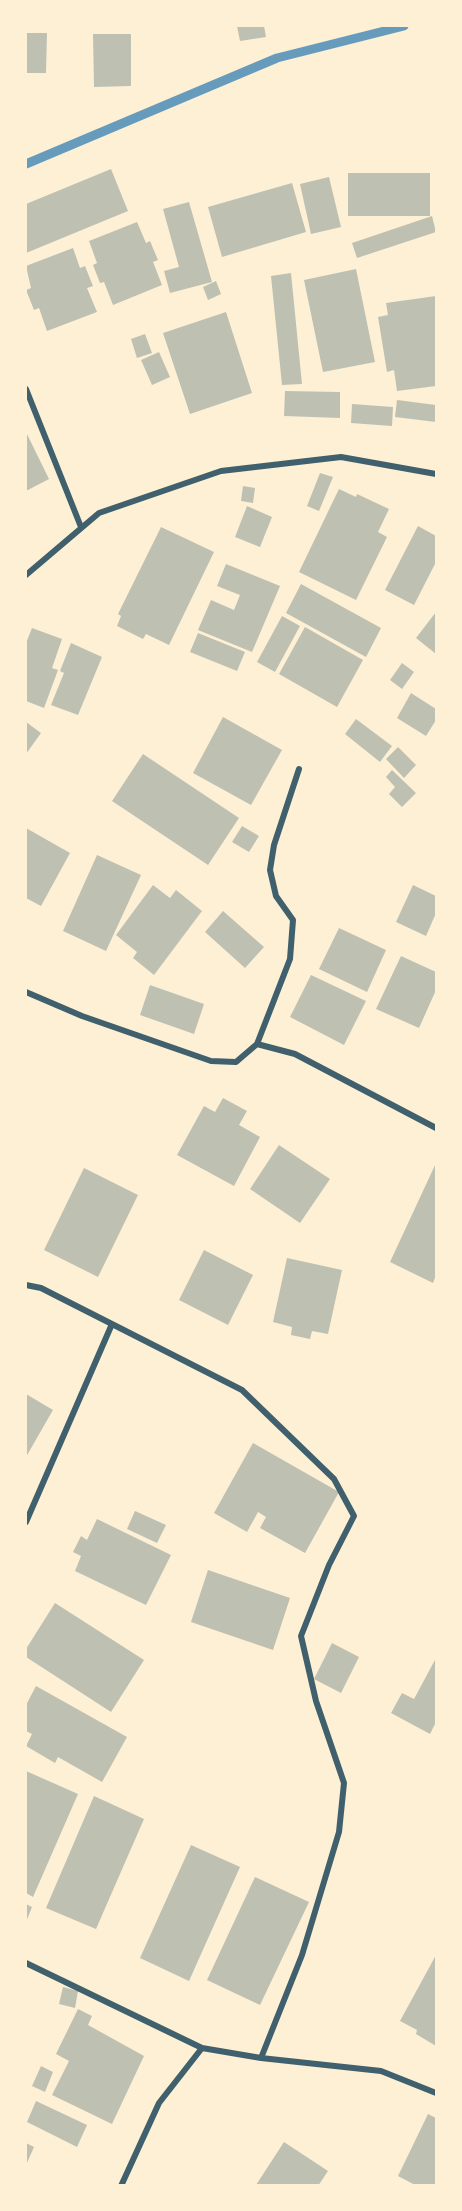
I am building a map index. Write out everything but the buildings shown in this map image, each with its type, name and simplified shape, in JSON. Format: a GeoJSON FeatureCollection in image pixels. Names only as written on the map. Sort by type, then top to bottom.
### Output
{"type":"FeatureCollection","features":[{"type":"Feature","properties":{"kind":"street"},"geometry":{"type":"LineString","coordinates":[[26,389],[81,527]]}},
{"type":"Feature","properties":{"kind":"street"},"geometry":{"type":"LineString","coordinates":[[26,575],[99,513],[221,471],[340,457],[436,474]]}},
{"type":"Feature","properties":{"kind":"street"},"geometry":{"type":"LineString","coordinates":[[26,992],[82,1016],[212,1061],[236,1062],[257,1044],[290,959],[293,920],[276,896],[270,870],[274,845],[299,769]]}},
{"type":"Feature","properties":{"kind":"street"},"geometry":{"type":"LineString","coordinates":[[257,1044],[295,1054],[436,1128]]}},
{"type":"Feature","properties":{"kind":"street"},"geometry":{"type":"LineString","coordinates":[[26,1285],[41,1288],[242,1390],[334,1479],[354,1516],[329,1565],[301,1636],[316,1701],[344,1783],[339,1832],[302,1956],[261,2058]]}},
{"type":"Feature","properties":{"kind":"street"},"geometry":{"type":"LineString","coordinates":[[26,1522],[112,1324]]}},
{"type":"Feature","properties":{"kind":"street"},"geometry":{"type":"LineString","coordinates":[[26,1963],[202,2048],[261,2058],[381,2071],[436,2093]]}},
{"type":"Feature","properties":{"kind":"street"},"geometry":{"type":"LineString","coordinates":[[121,2186],[159,2103],[202,2048]]}},
{"type":"Feature","properties":{"kind":"waterway"},"geometry":{"type":"LineString","coordinates":[[26,164],[277,58],[404,26]]}}]}
